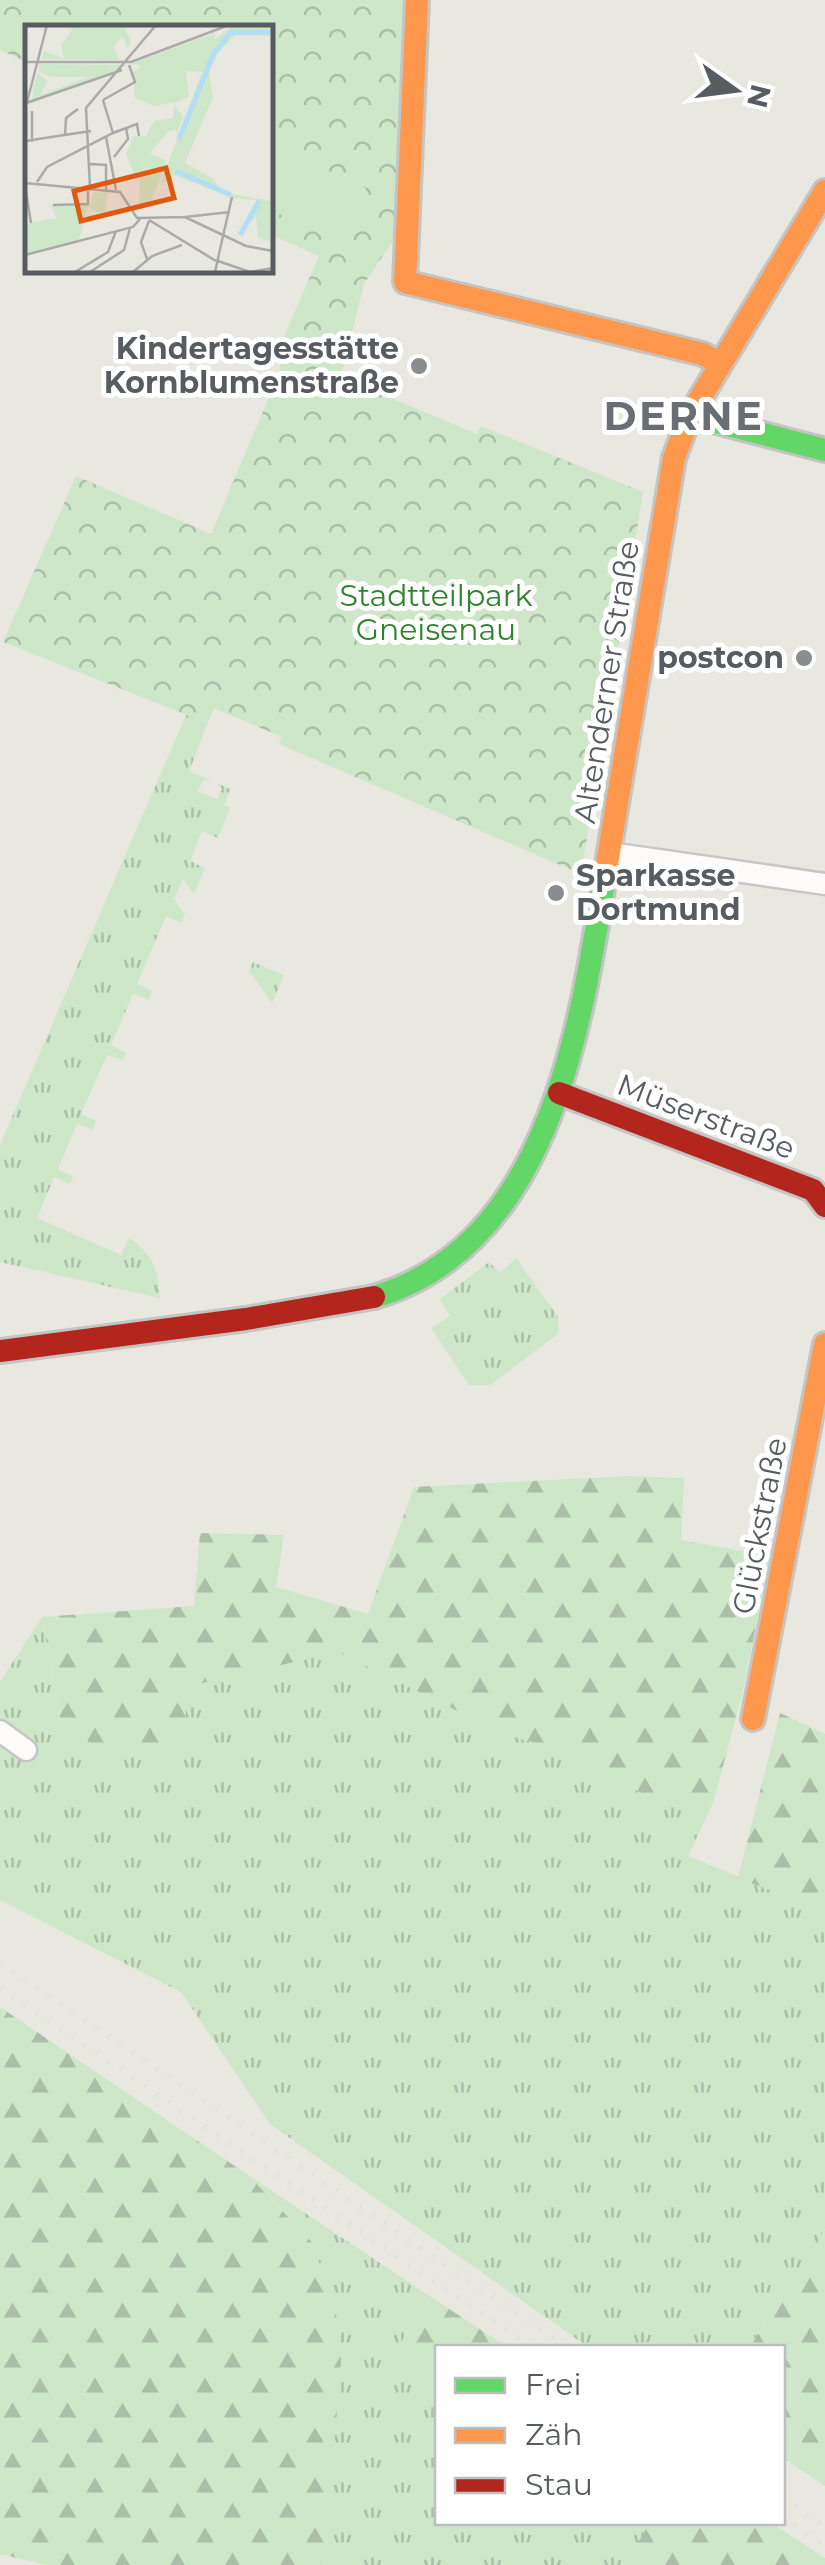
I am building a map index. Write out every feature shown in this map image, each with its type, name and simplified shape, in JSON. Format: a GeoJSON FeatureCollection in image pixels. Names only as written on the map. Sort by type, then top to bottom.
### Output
{"type":"FeatureCollection","features":[{"type":"Feature","properties":{"kind":"main road"},"geometry":{"type":"LineString","coordinates":[[417,0],[402,261],[405,282],[703,354],[720,364]]}},
{"type":"Feature","properties":{"kind":"main road","name":"Altenderner Straße"},"geometry":{"type":"LineString","coordinates":[[0,1351],[179,1330],[371,1300],[412,1284],[446,1262],[491,1216],[559,1092],[591,977],[667,491],[690,415],[825,191]]}},
{"type":"Feature","properties":{"kind":"main road"},"geometry":{"type":"LineString","coordinates":[[690,415],[825,450]]}},
{"type":"Feature","properties":{"kind":"main road","name":"Müserstraße"},"geometry":{"type":"LineString","coordinates":[[559,1092],[813,1190],[825,1206]]}},
{"type":"Feature","properties":{"kind":"main road","name":"Glückstraße"},"geometry":{"type":"LineString","coordinates":[[753,1719],[825,1344]]}},
{"type":"Feature","properties":{"kind":"street"},"geometry":{"type":"LineString","coordinates":[[610,853],[825,884]]}},
{"type":"Feature","properties":{"kind":"street"},"geometry":{"type":"LineString","coordinates":[[0,1730],[26,1750]]}},
{"type":"Feature","properties":{"kind":"green space","name":"Stadtteilpark Gneisenau"},"geometry":{"type":"Polygon","coordinates":[[[0,0],[407,0],[394,239],[364,284],[341,377],[477,434],[481,426],[643,492],[581,874],[279,744],[282,737],[214,708],[207,723],[3,642],[76,476],[211,534],[279,374],[285,334],[319,256],[272,235],[272,25],[25,25],[25,61],[0,50],[0,0]]]}},
{"type":"Feature","properties":{"kind":"green space"},"geometry":{"type":"Polygon","coordinates":[[[272,145],[366,188],[342,242],[272,211],[272,145]]]}},
{"type":"Feature","properties":{"kind":"green space"},"geometry":{"type":"Polygon","coordinates":[[[214,707],[189,771],[210,780],[202,781],[198,792],[217,799],[222,789],[217,783],[230,789],[224,805],[230,808],[218,838],[202,831],[190,861],[205,868],[194,894],[183,879],[174,899],[185,914],[181,923],[166,916],[137,984],[152,991],[149,1000],[133,994],[111,1045],[126,1053],[123,1061],[107,1055],[81,1114],[96,1121],[93,1130],[77,1124],[58,1169],[73,1176],[70,1184],[54,1177],[37,1218],[121,1255],[129,1238],[153,1264],[160,1298],[0,1262],[0,1145],[186,715],[207,723],[214,707]]]}},
{"type":"Feature","properties":{"kind":"green space"},"geometry":{"type":"Polygon","coordinates":[[[253,962],[284,975],[272,1003],[249,971],[253,962]]]}},
{"type":"Feature","properties":{"kind":"green space"},"geometry":{"type":"Polygon","coordinates":[[[516,1258],[558,1317],[559,1333],[490,1385],[469,1385],[431,1328],[450,1316],[440,1299],[489,1262],[500,1273],[516,1258]]]}},
{"type":"Feature","properties":{"kind":"green space"},"geometry":{"type":"Polygon","coordinates":[[[628,1476],[684,1478],[681,1540],[770,1556],[742,1695],[713,1803],[643,1794],[571,1753],[504,1734],[338,1652],[190,1686],[180,1752],[99,1751],[59,1716],[42,1617],[194,1606],[200,1533],[284,1535],[276,1587],[368,1614],[414,1487],[628,1476]]]}},
{"type":"Feature","properties":{"kind":"green space"},"geometry":{"type":"Polygon","coordinates":[[[42,1617],[59,1716],[179,1752],[190,1686],[337,1651],[504,1734],[571,1753],[643,1794],[713,1803],[688,1856],[825,1911],[825,2229],[751,2345],[585,2345],[270,2124],[181,1992],[0,1900],[0,1682],[42,1617]]]}},
{"type":"Feature","properties":{"kind":"green space"},"geometry":{"type":"Polygon","coordinates":[[[780,1713],[825,1734],[825,1911],[738,1878],[780,1713]]]}},
{"type":"Feature","properties":{"kind":"green space"},"geometry":{"type":"Polygon","coordinates":[[[0,2007],[248,2175],[311,2241],[335,2303],[341,2362],[328,2524],[320,2565],[47,2565],[0,2554],[0,2007]]]}},
{"type":"Feature","properties":{"kind":"green space"},"geometry":{"type":"Polygon","coordinates":[[[248,2175],[428,2295],[399,2348],[435,2375],[435,2525],[645,2525],[648,2527],[625,2565],[320,2565],[341,2362],[311,2241],[248,2175]]]}},
{"type":"Feature","properties":{"kind":"green space"},"geometry":{"type":"Polygon","coordinates":[[[825,2229],[825,2486],[785,2459],[785,2345],[751,2345],[825,2229]]]}},
{"type":"Feature","properties":{"kind":"green space"},"geometry":{"type":"Polygon","coordinates":[[[428,2295],[504,2345],[435,2345],[435,2375],[398,2348],[428,2295]]]}},
{"type":"Feature","properties":{"kind":"green space"},"geometry":{"type":"Polygon","coordinates":[[[774,2525],[825,2558],[825,2565],[625,2565],[647,2527],[774,2525]]]}},
{"type":"Feature","properties":{"kind":"railway"},"geometry":{"type":"LineString","coordinates":[[0,1962],[564,2345]]}},
{"type":"Feature","properties":{"kind":"railway"},"geometry":{"type":"LineString","coordinates":[[0,1988],[529,2345]]}},
{"type":"Feature","properties":{"kind":"railway"},"geometry":{"type":"LineString","coordinates":[[785,2499],[825,2527]]}},
{"type":"Feature","properties":{"kind":"railway"},"geometry":{"type":"LineString","coordinates":[[785,2519],[825,2546]]}},
{"type":"Feature","properties":{"kind":"traffic: fast"},"geometry":{"type":"LineString","coordinates":[[690,415],[825,450]]}},
{"type":"Feature","properties":{"kind":"traffic: fast"},"geometry":{"type":"LineString","coordinates":[[374,1297],[434,1270],[481,1230],[519,1180],[547,1122],[568,1059],[606,870]]}},
{"type":"Feature","properties":{"kind":"traffic: slow"},"geometry":{"type":"LineString","coordinates":[[417,0],[405,282],[703,354],[720,364]]}},
{"type":"Feature","properties":{"kind":"traffic: slow"},"geometry":{"type":"LineString","coordinates":[[606,870],[674,458],[690,415],[825,191]]}},
{"type":"Feature","properties":{"kind":"traffic: slow"},"geometry":{"type":"LineString","coordinates":[[753,1719],[825,1344]]}},
{"type":"Feature","properties":{"kind":"traffic: jam"},"geometry":{"type":"LineString","coordinates":[[559,1093],[813,1190],[825,1206]]}},
{"type":"Feature","properties":{"kind":"traffic: jam"},"geometry":{"type":"LineString","coordinates":[[0,1351],[246,1319],[374,1297]]}},
{"type":"Feature","properties":{"kind":"place","name":"Kindertagesstätte Kornblumenstraße"},"geometry":{"type":"Point","coordinates":[419,366]}},
{"type":"Feature","properties":{"kind":"place","name":"postcon"},"geometry":{"type":"Point","coordinates":[804,658]}},
{"type":"Feature","properties":{"kind":"place","name":"Sparkasse Dortmund"},"geometry":{"type":"Point","coordinates":[556,893]}},
{"type":"Feature","properties":{"kind":"district","name":"DERNE"},"geometry":{"type":"Point","coordinates":[684,416]}}]}
